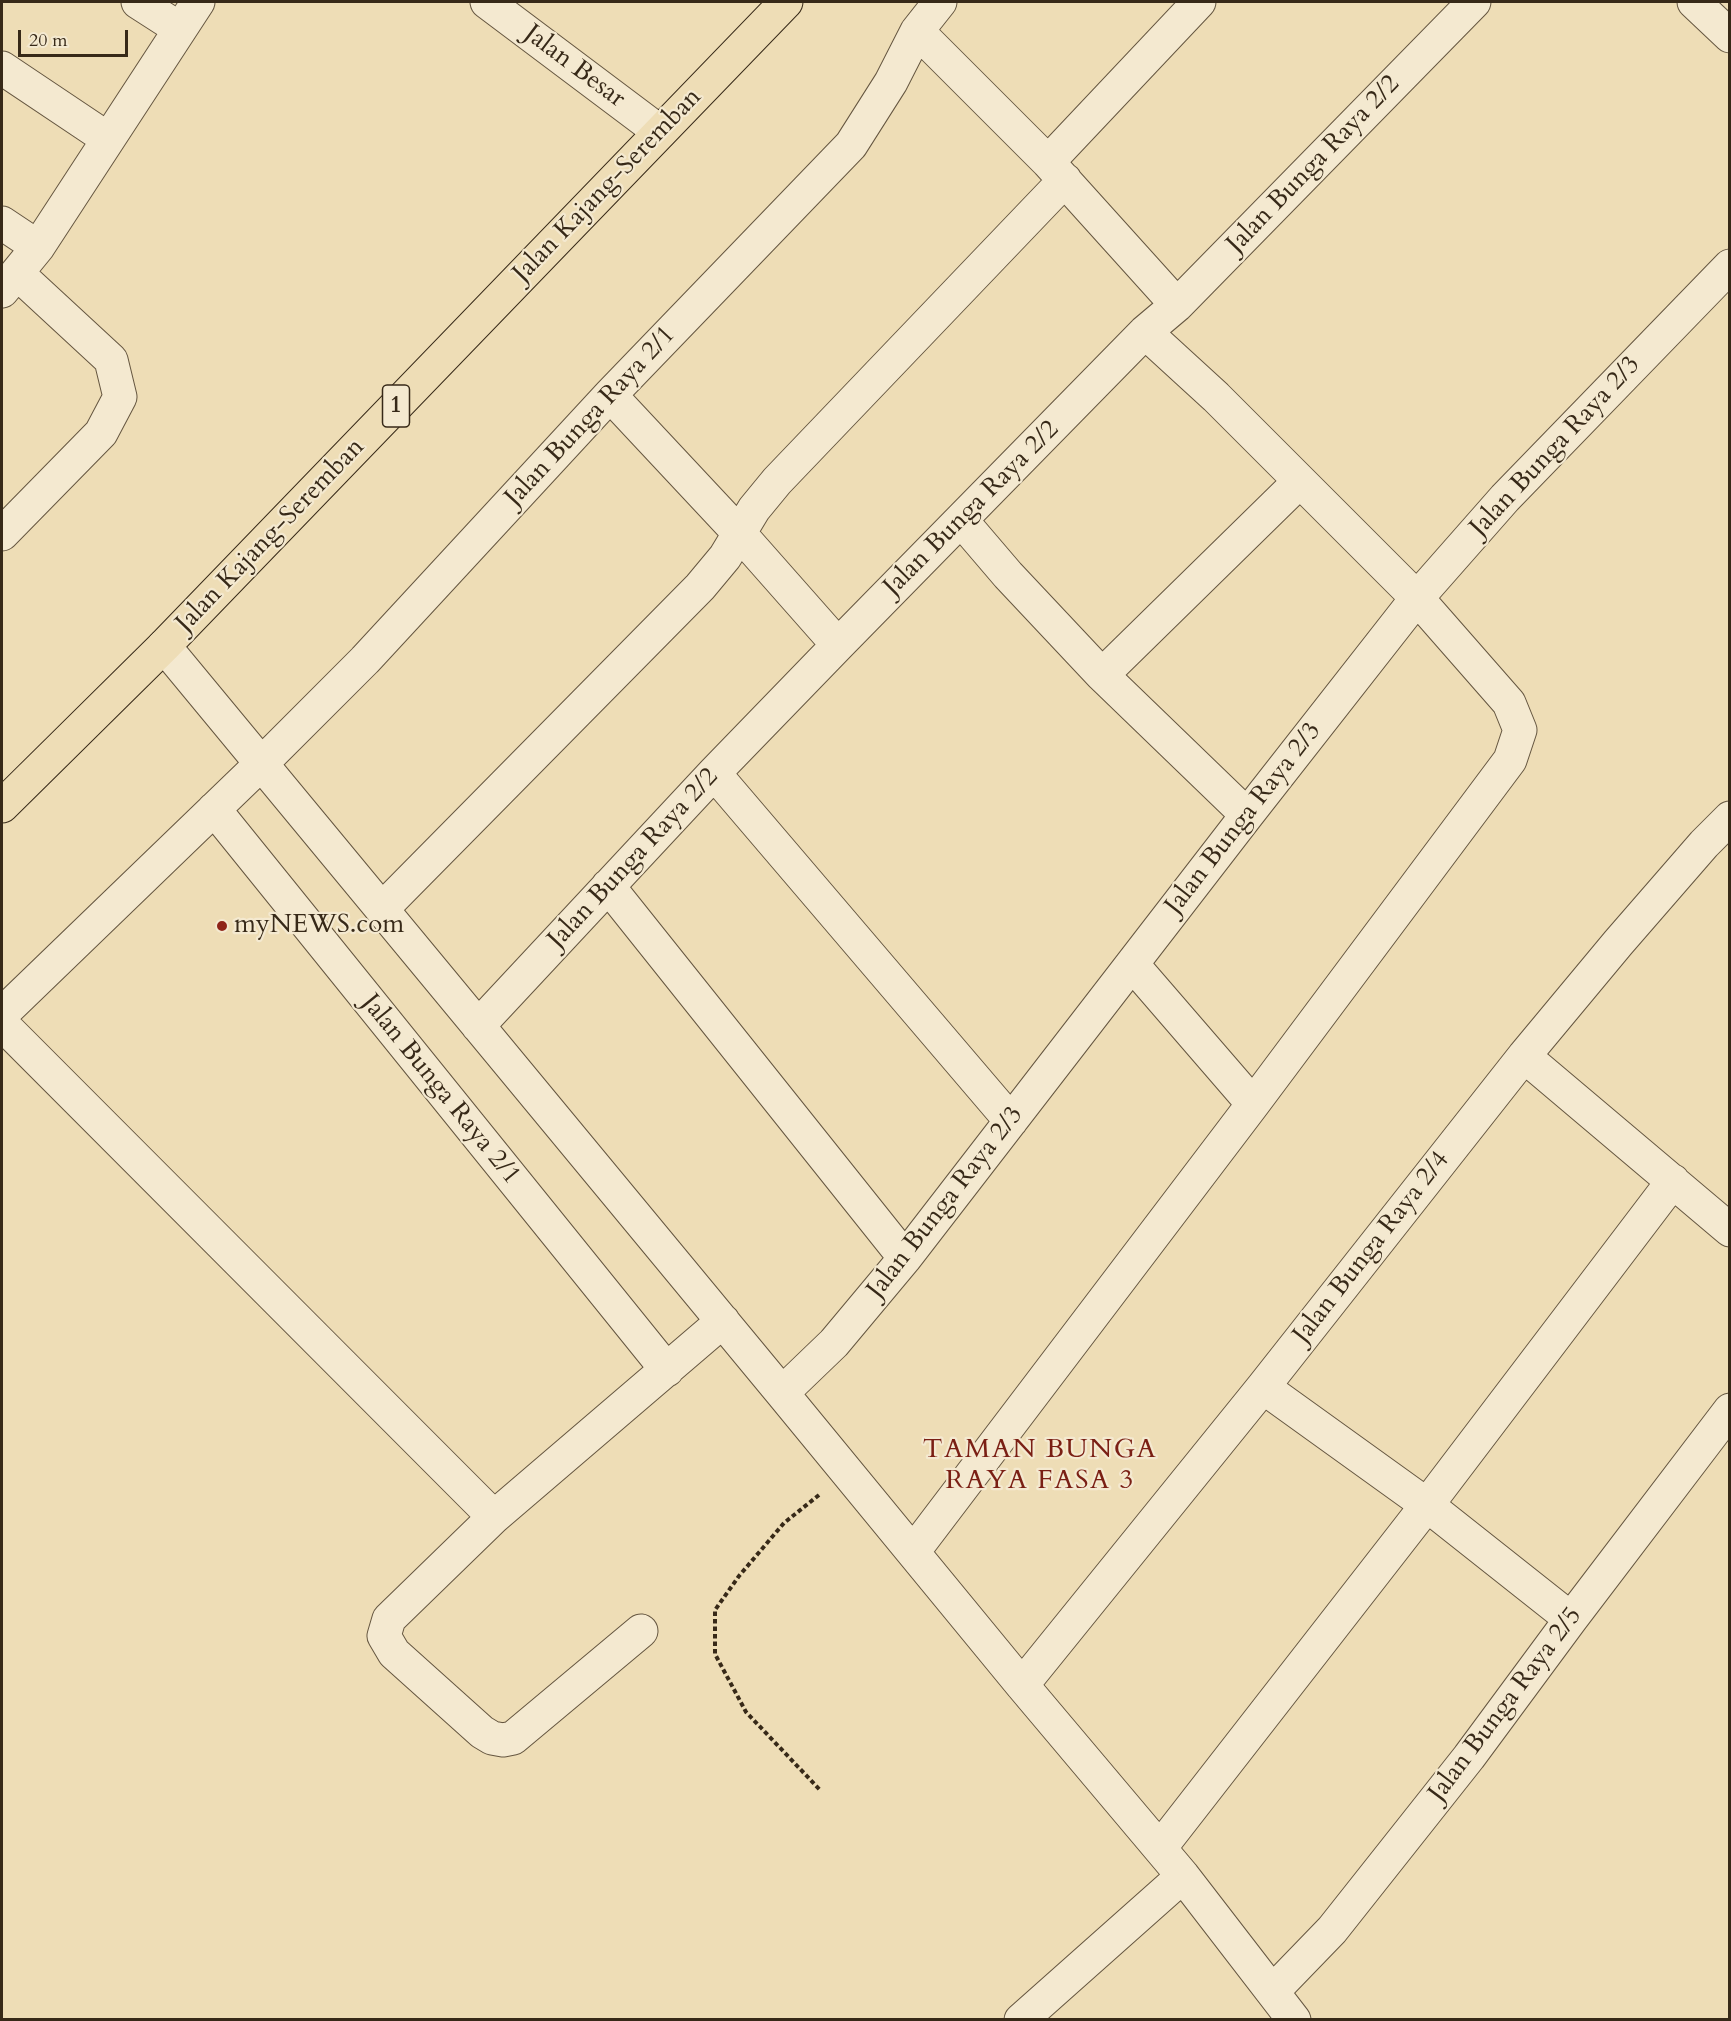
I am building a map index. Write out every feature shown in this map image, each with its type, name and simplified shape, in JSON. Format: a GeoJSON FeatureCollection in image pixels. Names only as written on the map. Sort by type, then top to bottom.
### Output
{"type":"FeatureCollection","features":[{"type":"Feature","properties":{"kind":"main road","name":"Jalan Kajang-Seremban"},"geometry":{"type":"LineString","coordinates":[[2,806],[164,646],[786,2]]}},
{"type":"Feature","properties":{"kind":"street"},"geometry":{"type":"LineString","coordinates":[[138,2],[180,29]]}},
{"type":"Feature","properties":{"kind":"street"},"geometry":{"type":"LineString","coordinates":[[2,534],[101,433],[120,397],[111,360],[10,283],[38,247],[198,2]]}},
{"type":"Feature","properties":{"kind":"street","name":"Jalan Besar"},"geometry":{"type":"LineString","coordinates":[[487,2],[660,132]]}},
{"type":"Feature","properties":{"kind":"street","name":"Jalan Bunga Raya 2/1"},"geometry":{"type":"LineString","coordinates":[[2,1014],[214,810],[365,660],[610,395],[851,145],[891,82],[917,32],[940,2]]}},
{"type":"Feature","properties":{"kind":"street"},"geometry":{"type":"LineString","coordinates":[[382,909],[700,587],[725,557],[754,509],[777,481],[1056,171],[1199,2]]}},
{"type":"Feature","properties":{"kind":"street","name":"Jalan Bunga Raya 2/2"},"geometry":{"type":"LineString","coordinates":[[478,1026],[714,773],[838,645],[1146,332],[1177,305],[1474,2]]}},
{"type":"Feature","properties":{"kind":"street"},"geometry":{"type":"LineString","coordinates":[[1694,2],[1730,36]]}},
{"type":"Feature","properties":{"kind":"street"},"geometry":{"type":"LineString","coordinates":[[917,32],[1056,171],[1177,305]]}},
{"type":"Feature","properties":{"kind":"street"},"geometry":{"type":"LineString","coordinates":[[2,68],[108,139]]}},
{"type":"Feature","properties":{"kind":"street"},"geometry":{"type":"LineString","coordinates":[[2,223],[38,247]]}},
{"type":"Feature","properties":{"kind":"street","name":"Jalan Bunga Raya 2/3"},"geometry":{"type":"LineString","coordinates":[[782,1393],[834,1344],[905,1258],[1247,814],[1417,598],[1505,498],[1730,266]]}},
{"type":"Feature","properties":{"kind":"street"},"geometry":{"type":"LineString","coordinates":[[913,1552],[1253,1104],[1510,760],[1520,730],[1509,703],[1417,598],[1216,397],[1146,332]]}},
{"type":"Feature","properties":{"kind":"street"},"geometry":{"type":"LineString","coordinates":[[610,395],[740,534],[838,645]]}},
{"type":"Feature","properties":{"kind":"street"},"geometry":{"type":"LineString","coordinates":[[1102,675],[1299,482]]}},
{"type":"Feature","properties":{"kind":"street"},"geometry":{"type":"LineString","coordinates":[[961,520],[1008,576],[1102,675],[1247,814]]}},
{"type":"Feature","properties":{"kind":"street"},"geometry":{"type":"LineString","coordinates":[[164,646],[1022,1685],[1160,1848],[1294,2019]]}},
{"type":"Feature","properties":{"kind":"street"},"geometry":{"type":"LineString","coordinates":[[714,773],[1011,1121]]}},
{"type":"Feature","properties":{"kind":"street","name":"Jalan Bunga Raya 2/1"},"geometry":{"type":"LineString","coordinates":[[214,810],[667,1370]]}},
{"type":"Feature","properties":{"kind":"street","name":"Jalan Bunga Raya 2/4"},"geometry":{"type":"LineString","coordinates":[[1022,1685],[1263,1387],[1524,1056],[1649,907],[1730,818]]}},
{"type":"Feature","properties":{"kind":"street"},"geometry":{"type":"LineString","coordinates":[[608,886],[905,1258]]}},
{"type":"Feature","properties":{"kind":"street"},"geometry":{"type":"LineString","coordinates":[[1132,964],[1253,1104]]}},
{"type":"Feature","properties":{"kind":"street"},"geometry":{"type":"LineString","coordinates":[[2,1024],[494,1517]]}},
{"type":"Feature","properties":{"kind":"street"},"geometry":{"type":"LineString","coordinates":[[1524,1056],[1730,1230]]}},
{"type":"Feature","properties":{"kind":"street"},"geometry":{"type":"LineString","coordinates":[[1160,1848],[1427,1505],[1673,1181]]}},
{"type":"Feature","properties":{"kind":"street"},"geometry":{"type":"LineString","coordinates":[[641,1631],[513,1737],[504,1740],[492,1738],[482,1732],[394,1653],[384,1636],[389,1618],[494,1517],[723,1321]]}},
{"type":"Feature","properties":{"kind":"street"},"geometry":{"type":"LineString","coordinates":[[1263,1387],[1427,1505],[1571,1619]]}},
{"type":"Feature","properties":{"kind":"street","name":"Jalan Bunga Raya 2/5"},"geometry":{"type":"LineString","coordinates":[[1273,1991],[1332,1930],[1469,1758],[1571,1619],[1730,1410]]}},
{"type":"Feature","properties":{"kind":"street"},"geometry":{"type":"LineString","coordinates":[[1021,2019],[1183,1876]]}},
{"type":"Feature","properties":{"kind":"path"},"geometry":{"type":"LineString","coordinates":[[821,1791],[746,1712],[715,1654],[715,1610],[739,1576],[784,1523],[848,1472]]}},
{"type":"Feature","properties":{"kind":"place","name":"myNEWS.com"},"geometry":{"type":"Point","coordinates":[222,926]}},
{"type":"Feature","properties":{"kind":"district","name":"TAMAN BUNGA RAYA FASA 3"},"geometry":{"type":"Point","coordinates":[1040,1466]}}]}
